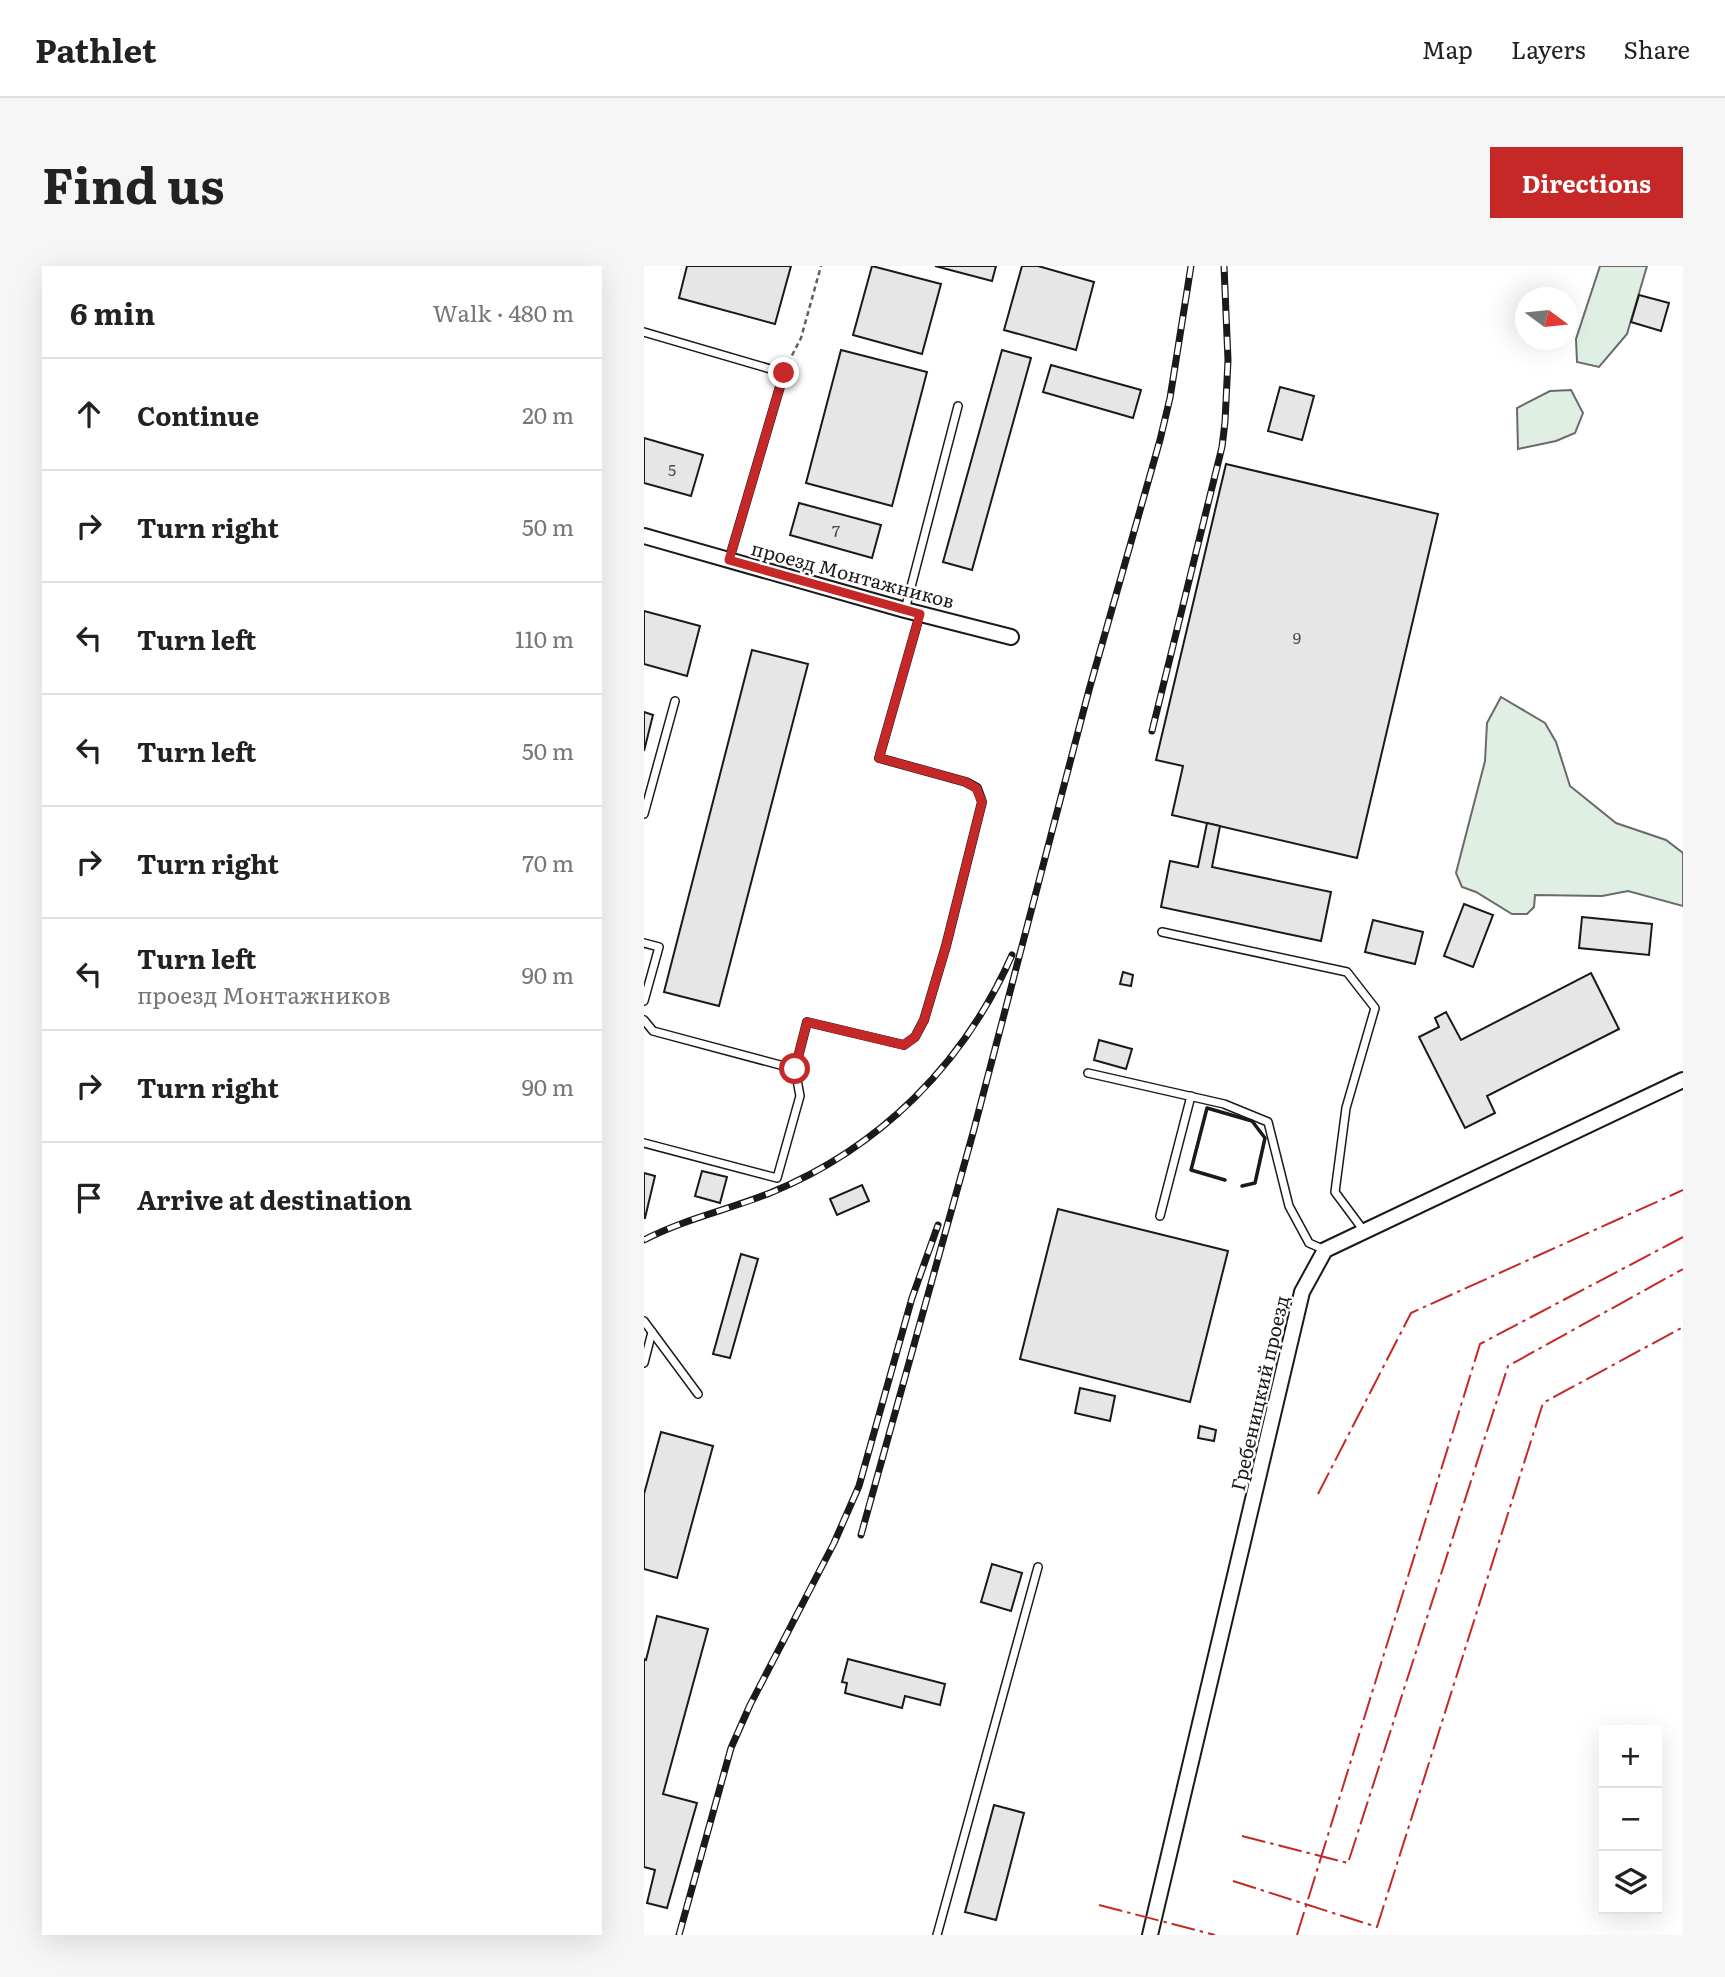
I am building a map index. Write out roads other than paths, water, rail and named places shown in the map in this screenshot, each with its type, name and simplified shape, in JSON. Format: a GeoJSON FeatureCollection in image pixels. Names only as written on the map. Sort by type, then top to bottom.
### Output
{"type":"FeatureCollection","features":[{"type":"Feature","properties":{"kind":"street","name":"проезд Монтажников"},"geometry":{"type":"LineString","coordinates":[[644,536],[1012,637]]}},
{"type":"Feature","properties":{"kind":"street"},"geometry":{"type":"LineString","coordinates":[[1325,1250],[1683,1080]]}},
{"type":"Feature","properties":{"kind":"street","name":"Гребеницкий проезд"},"geometry":{"type":"LineString","coordinates":[[1150,1935],[1302,1292],[1325,1250]]}},
{"type":"Feature","properties":{"kind":"lane"},"geometry":{"type":"LineString","coordinates":[[644,332],[784,373],[729,560]]}},
{"type":"Feature","properties":{"kind":"lane"},"geometry":{"type":"LineString","coordinates":[[644,1143],[777,1178],[800,1096],[795,1069],[807,1022],[904,1045],[915,1037],[924,1020],[946,946],[982,802],[976,788],[966,782],[879,758],[958,406]]}},
{"type":"Feature","properties":{"kind":"lane"},"geometry":{"type":"LineString","coordinates":[[644,814],[675,701]]}},
{"type":"Feature","properties":{"kind":"lane"},"geometry":{"type":"LineString","coordinates":[[644,775],[654,778]]}},
{"type":"Feature","properties":{"kind":"lane"},"geometry":{"type":"LineString","coordinates":[[1162,932],[1347,972],[1375,1008],[1346,1108],[1335,1192],[1364,1231]]}},
{"type":"Feature","properties":{"kind":"lane"},"geometry":{"type":"LineString","coordinates":[[644,943],[659,947],[644,1001]]}},
{"type":"Feature","properties":{"kind":"lane"},"geometry":{"type":"LineString","coordinates":[[644,1020],[653,1031],[795,1069]]}},
{"type":"Feature","properties":{"kind":"lane"},"geometry":{"type":"LineString","coordinates":[[1088,1073],[1224,1104],[1268,1122],[1289,1206],[1309,1243],[1325,1250]]}},
{"type":"Feature","properties":{"kind":"lane"},"geometry":{"type":"LineString","coordinates":[[1160,1216],[1191,1096]]}},
{"type":"Feature","properties":{"kind":"lane"},"geometry":{"type":"LineString","coordinates":[[644,1321],[698,1394]]}},
{"type":"Feature","properties":{"kind":"lane"},"geometry":{"type":"LineString","coordinates":[[644,1363],[652,1332]]}},
{"type":"Feature","properties":{"kind":"lane"},"geometry":{"type":"LineString","coordinates":[[936,1935],[1038,1567]]}},
{"type":"Feature","properties":{"kind":"railway"},"geometry":{"type":"LineString","coordinates":[[861,1535],[973,1133],[1089,690],[1160,440],[1170,398],[1191,266]]}},
{"type":"Feature","properties":{"kind":"railway"},"geometry":{"type":"LineString","coordinates":[[1152,731],[1222,447],[1228,360],[1224,266]]}},
{"type":"Feature","properties":{"kind":"railway"},"geometry":{"type":"LineString","coordinates":[[644,1240],[675,1226],[770,1193],[810,1174],[882,1127],[914,1098],[969,1032],[1012,955]]}},
{"type":"Feature","properties":{"kind":"railway"},"geometry":{"type":"LineString","coordinates":[[679,1935],[731,1748],[750,1705],[834,1543],[859,1486],[912,1298],[938,1225]]}}]}
